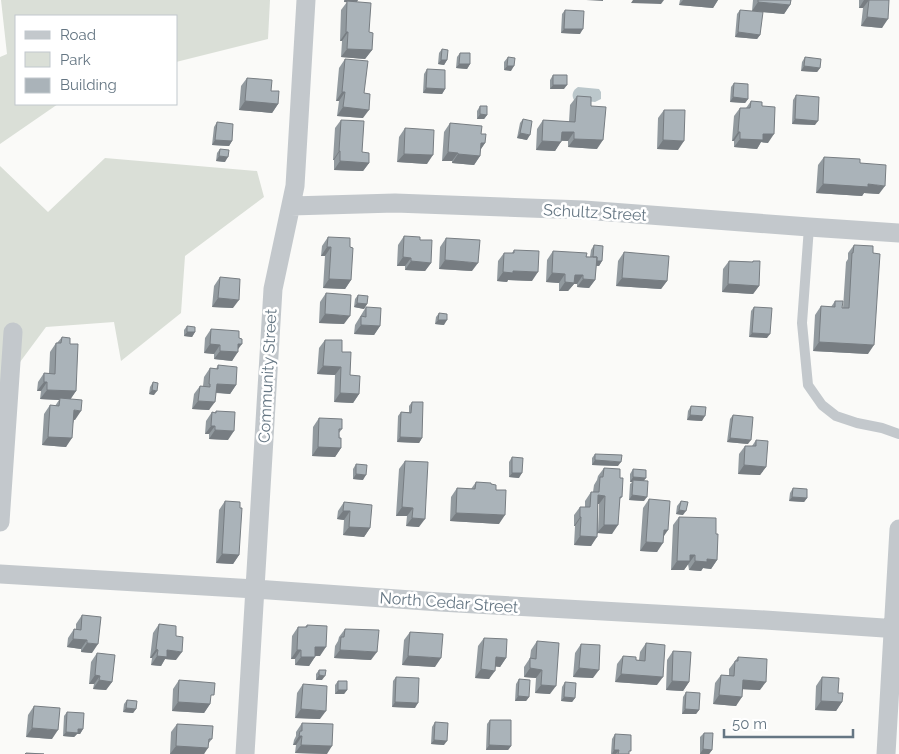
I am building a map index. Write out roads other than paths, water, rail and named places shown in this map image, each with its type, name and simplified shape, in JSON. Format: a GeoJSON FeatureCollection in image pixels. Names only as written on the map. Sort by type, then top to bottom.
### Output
{"type":"FeatureCollection","features":[{"type":"Feature","properties":{"kind":"street","name":"Community Street"},"geometry":{"type":"LineString","coordinates":[[245,754],[272,289],[294,186],[306,0]]}},
{"type":"Feature","properties":{"kind":"street","name":"Schultz Street"},"geometry":{"type":"LineString","coordinates":[[291,206],[395,203],[584,210],[899,233]]}},
{"type":"Feature","properties":{"kind":"street"},"geometry":{"type":"LineString","coordinates":[[0,522],[13,332]]}},
{"type":"Feature","properties":{"kind":"street"},"geometry":{"type":"LineString","coordinates":[[886,754],[896,629],[899,529]]}},
{"type":"Feature","properties":{"kind":"street","name":"North Cedar Street"},"geometry":{"type":"LineString","coordinates":[[0,574],[896,629]]}},
{"type":"Feature","properties":{"kind":"lane"},"geometry":{"type":"LineString","coordinates":[[809,227],[802,323],[808,385],[822,405],[836,416],[899,434]]}}]}
